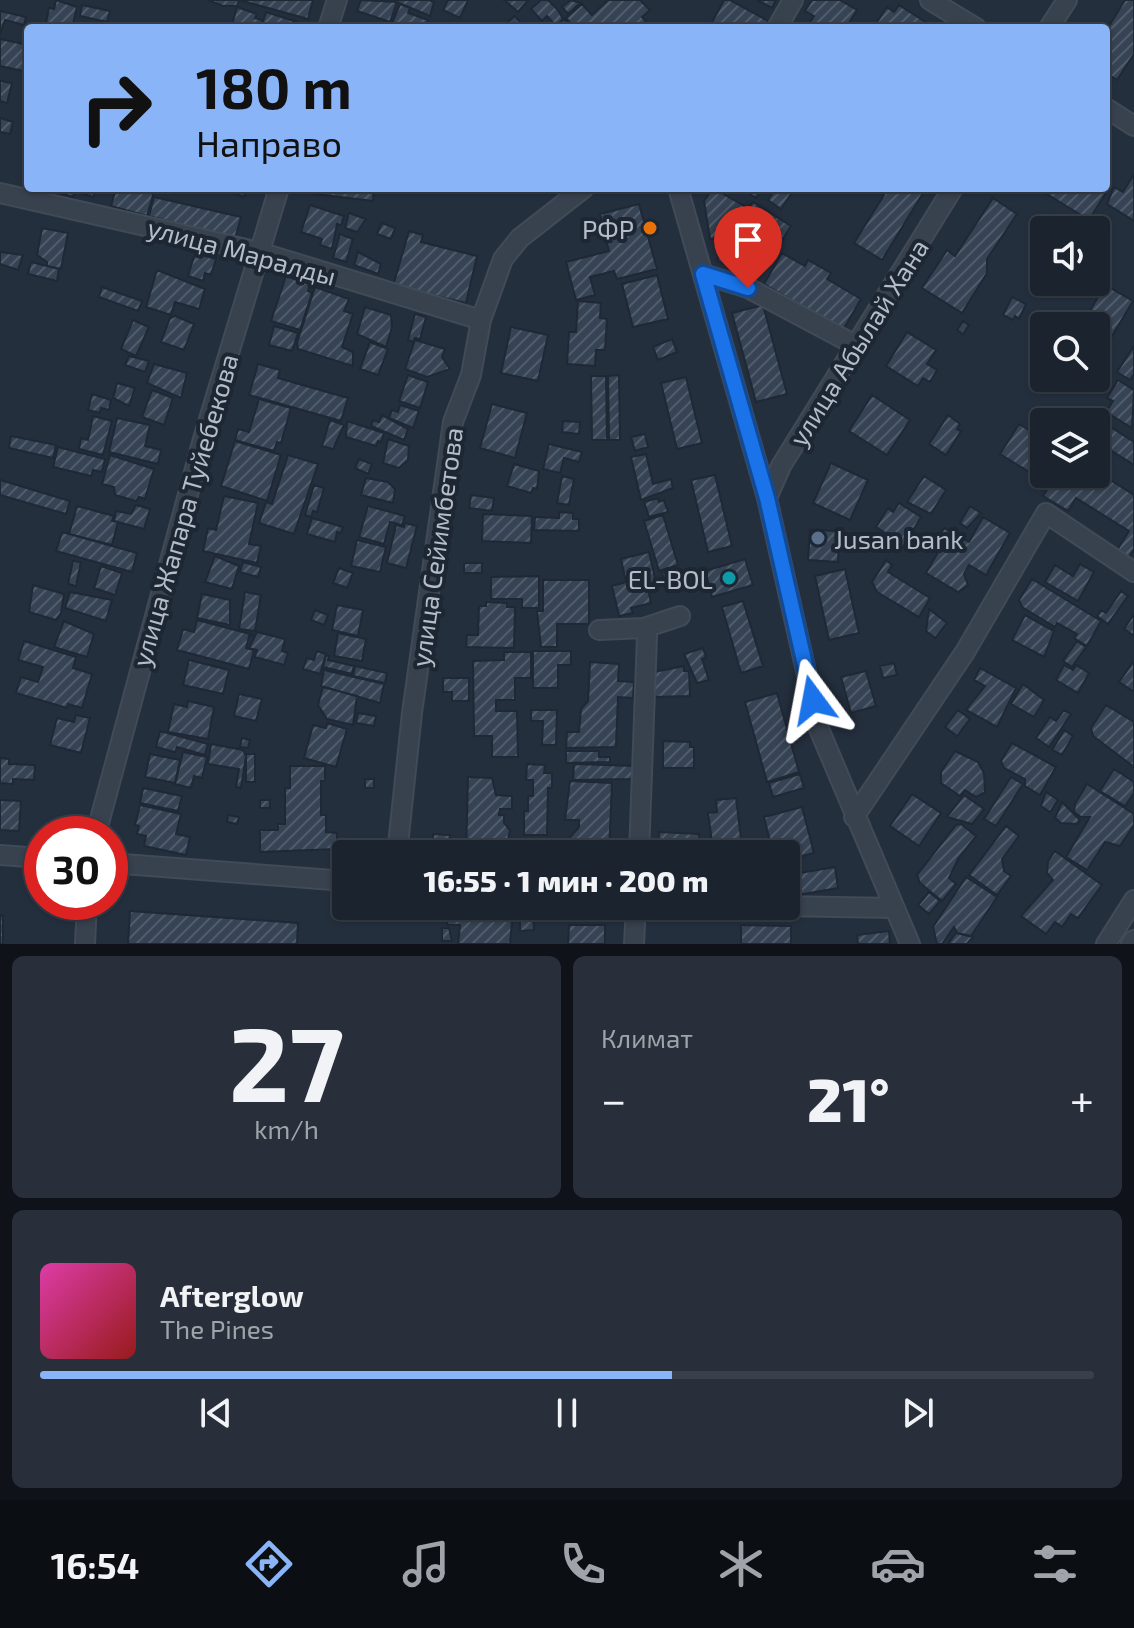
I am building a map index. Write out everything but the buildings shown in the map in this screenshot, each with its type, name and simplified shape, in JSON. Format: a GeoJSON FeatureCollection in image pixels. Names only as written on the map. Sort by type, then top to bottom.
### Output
{"type":"FeatureCollection","features":[{"type":"Feature","properties":{"kind":"street"},"geometry":{"type":"LineString","coordinates":[[329,24],[337,0]]}},
{"type":"Feature","properties":{"kind":"street"},"geometry":{"type":"LineString","coordinates":[[779,24],[793,0]]}},
{"type":"Feature","properties":{"kind":"street"},"geometry":{"type":"LineString","coordinates":[[930,0],[969,24]]}},
{"type":"Feature","properties":{"kind":"street"},"geometry":{"type":"LineString","coordinates":[[1052,24],[1067,0]]}},
{"type":"Feature","properties":{"kind":"street"},"geometry":{"type":"LineString","coordinates":[[1110,111],[1134,126]]}},
{"type":"Feature","properties":{"kind":"street","name":"улица Жапара Туйебекова"},"geometry":{"type":"LineString","coordinates":[[101,816],[203,439],[278,192]]}},
{"type":"Feature","properties":{"kind":"street","name":"улица Сейимбетова"},"geometry":{"type":"LineString","coordinates":[[398,840],[412,713],[453,422],[471,375],[481,320],[503,259],[520,238],[579,192]]}},
{"type":"Feature","properties":{"kind":"street"},"geometry":{"type":"LineString","coordinates":[[679,192],[767,498],[819,729],[910,944]]}},
{"type":"Feature","properties":{"kind":"street","name":"улица Абылай Хана"},"geometry":{"type":"LineString","coordinates":[[767,498],[781,466],[951,192]]}},
{"type":"Feature","properties":{"kind":"street","name":"улица Маралды"},"geometry":{"type":"LineString","coordinates":[[0,193],[259,252],[481,320]]}},
{"type":"Feature","properties":{"kind":"street"},"geometry":{"type":"LineString","coordinates":[[703,274],[748,288],[857,346]]}},
{"type":"Feature","properties":{"kind":"street"},"geometry":{"type":"LineString","coordinates":[[854,817],[965,652],[1046,513],[1134,572]]}},
{"type":"Feature","properties":{"kind":"street"},"geometry":{"type":"LineString","coordinates":[[599,630],[644,628],[680,616]]}},
{"type":"Feature","properties":{"kind":"street"},"geometry":{"type":"LineString","coordinates":[[640,840],[647,636],[644,628]]}},
{"type":"Feature","properties":{"kind":"street"},"geometry":{"type":"LineString","coordinates":[[0,855],[24,857]]}},
{"type":"Feature","properties":{"kind":"street"},"geometry":{"type":"LineString","coordinates":[[128,864],[332,880]]}},
{"type":"Feature","properties":{"kind":"street"},"geometry":{"type":"LineString","coordinates":[[1106,944],[1134,900]]}},
{"type":"Feature","properties":{"kind":"street"},"geometry":{"type":"LineString","coordinates":[[800,906],[894,908]]}},
{"type":"Feature","properties":{"kind":"street"},"geometry":{"type":"LineString","coordinates":[[85,944],[86,920]]}},
{"type":"Feature","properties":{"kind":"street"},"geometry":{"type":"LineString","coordinates":[[634,944],[635,920]]}},
{"type":"Feature","properties":{"kind":"place","name":"РФР"},"geometry":{"type":"Point","coordinates":[650,228]}},
{"type":"Feature","properties":{"kind":"place","name":"Jusan bank"},"geometry":{"type":"Point","coordinates":[818,538]}},
{"type":"Feature","properties":{"kind":"place","name":"EL-BOL"},"geometry":{"type":"Point","coordinates":[729,578]}},
{"type":"Feature","properties":{"kind":"route"},"geometry":{"type":"LineString","coordinates":[[748,288],[703,274],[767,498],[813,700]]}}]}
